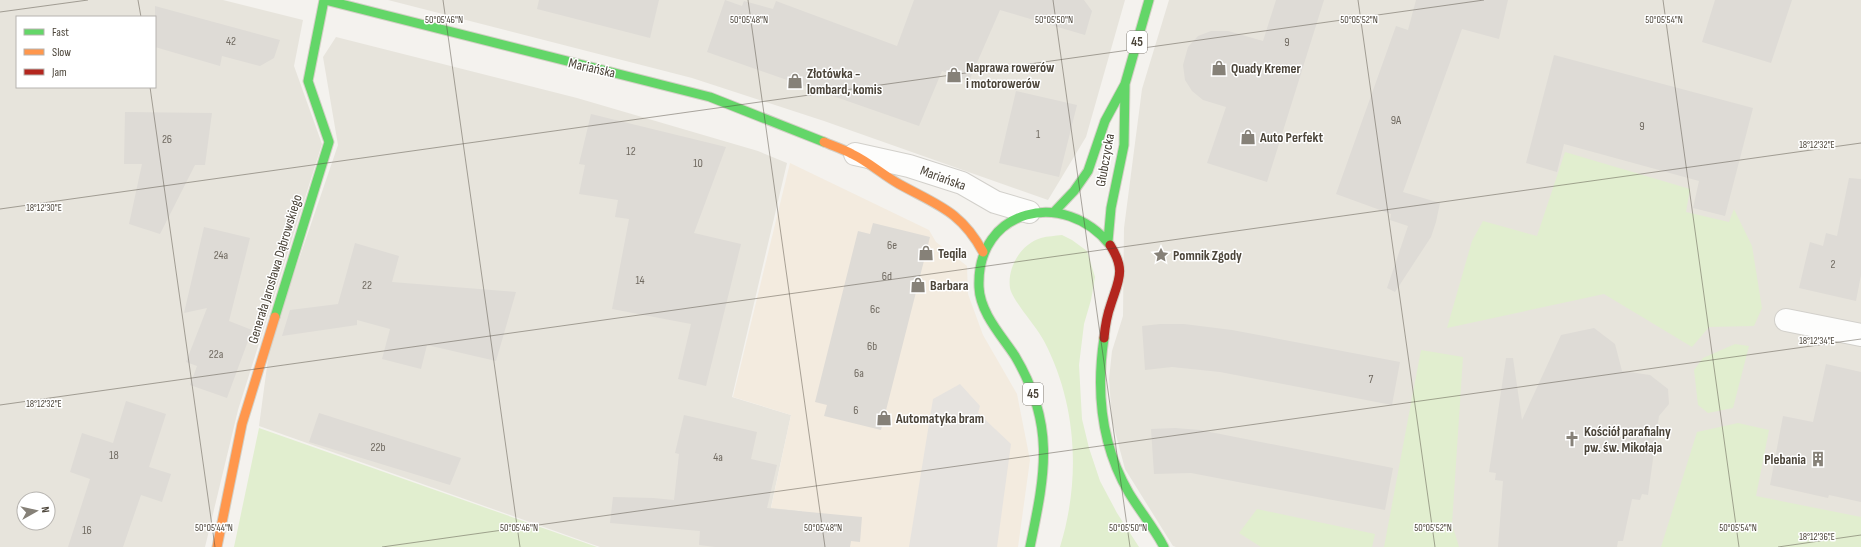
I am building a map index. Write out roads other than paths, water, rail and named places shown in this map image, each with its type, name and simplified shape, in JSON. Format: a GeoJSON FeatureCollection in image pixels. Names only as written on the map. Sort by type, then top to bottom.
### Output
{"type":"FeatureCollection","features":[{"type":"Feature","properties":{"kind":"street","name":"Mariańska"},"geometry":{"type":"LineString","coordinates":[[324,0],[710,97],[827,142],[853,154],[898,183],[946,208],[964,224],[976,239],[983,252]]}},
{"type":"Feature","properties":{"kind":"street","name":"Generała Jarosława Dąbrowskiego"},"geometry":{"type":"LineString","coordinates":[[217,547],[242,424],[329,142],[308,81],[324,0]]}},
{"type":"Feature","properties":{"kind":"street","name":"Głubczycka"},"geometry":{"type":"LineString","coordinates":[[1054,212],[1074,191],[1088,171],[1105,121],[1125,84],[1149,0]]}},
{"type":"Feature","properties":{"kind":"street","name":"Głubczycka"},"geometry":{"type":"LineString","coordinates":[[1108,241],[1111,208],[1124,145],[1125,84]]}},
{"type":"Feature","properties":{"kind":"street","name":"Mariańska"},"geometry":{"type":"LineString","coordinates":[[853,154],[909,166],[962,183],[995,202],[1029,212]]}},
{"type":"Feature","properties":{"kind":"street","name":"45"},"geometry":{"type":"LineString","coordinates":[[1030,547],[1043,479],[1043,432],[1032,391],[1021,366],[984,305],[978,288],[983,252],[989,240],[1006,223],[1029,212],[1054,212],[1073,217],[1087,223],[1108,241],[1118,261],[1120,275],[1117,290],[1110,305],[1101,350],[1100,403],[1105,434],[1113,460],[1122,481],[1164,547]]}},
{"type":"Feature","properties":{"kind":"street"},"geometry":{"type":"LineString","coordinates":[[1786,320],[1861,335]]}},
{"type":"Feature","properties":{"kind":"place","name":"Quady Kremer"},"geometry":{"type":"Point","coordinates":[1219,68]}},
{"type":"Feature","properties":{"kind":"place","name":"Naprawa rowerów i motorowerów"},"geometry":{"type":"Point","coordinates":[954,75]}},
{"type":"Feature","properties":{"kind":"place","name":"Złotówka - lombard, komis"},"geometry":{"type":"Point","coordinates":[795,81]}},
{"type":"Feature","properties":{"kind":"place","name":"Auto Perfekt"},"geometry":{"type":"Point","coordinates":[1248,137]}},
{"type":"Feature","properties":{"kind":"place","name":"Teqila"},"geometry":{"type":"Point","coordinates":[926,253]}},
{"type":"Feature","properties":{"kind":"place","name":"Pomnik Zgody"},"geometry":{"type":"Point","coordinates":[1161,255]}},
{"type":"Feature","properties":{"kind":"place","name":"Barbara"},"geometry":{"type":"Point","coordinates":[918,285]}},
{"type":"Feature","properties":{"kind":"place","name":"Automatyka bram"},"geometry":{"type":"Point","coordinates":[884,418]}},
{"type":"Feature","properties":{"kind":"place","name":"Kościół parafialny pw. św. Mikołaja"},"geometry":{"type":"Point","coordinates":[1572,439]}},
{"type":"Feature","properties":{"kind":"place","name":"Plebania"},"geometry":{"type":"Point","coordinates":[1818,459]}}]}
